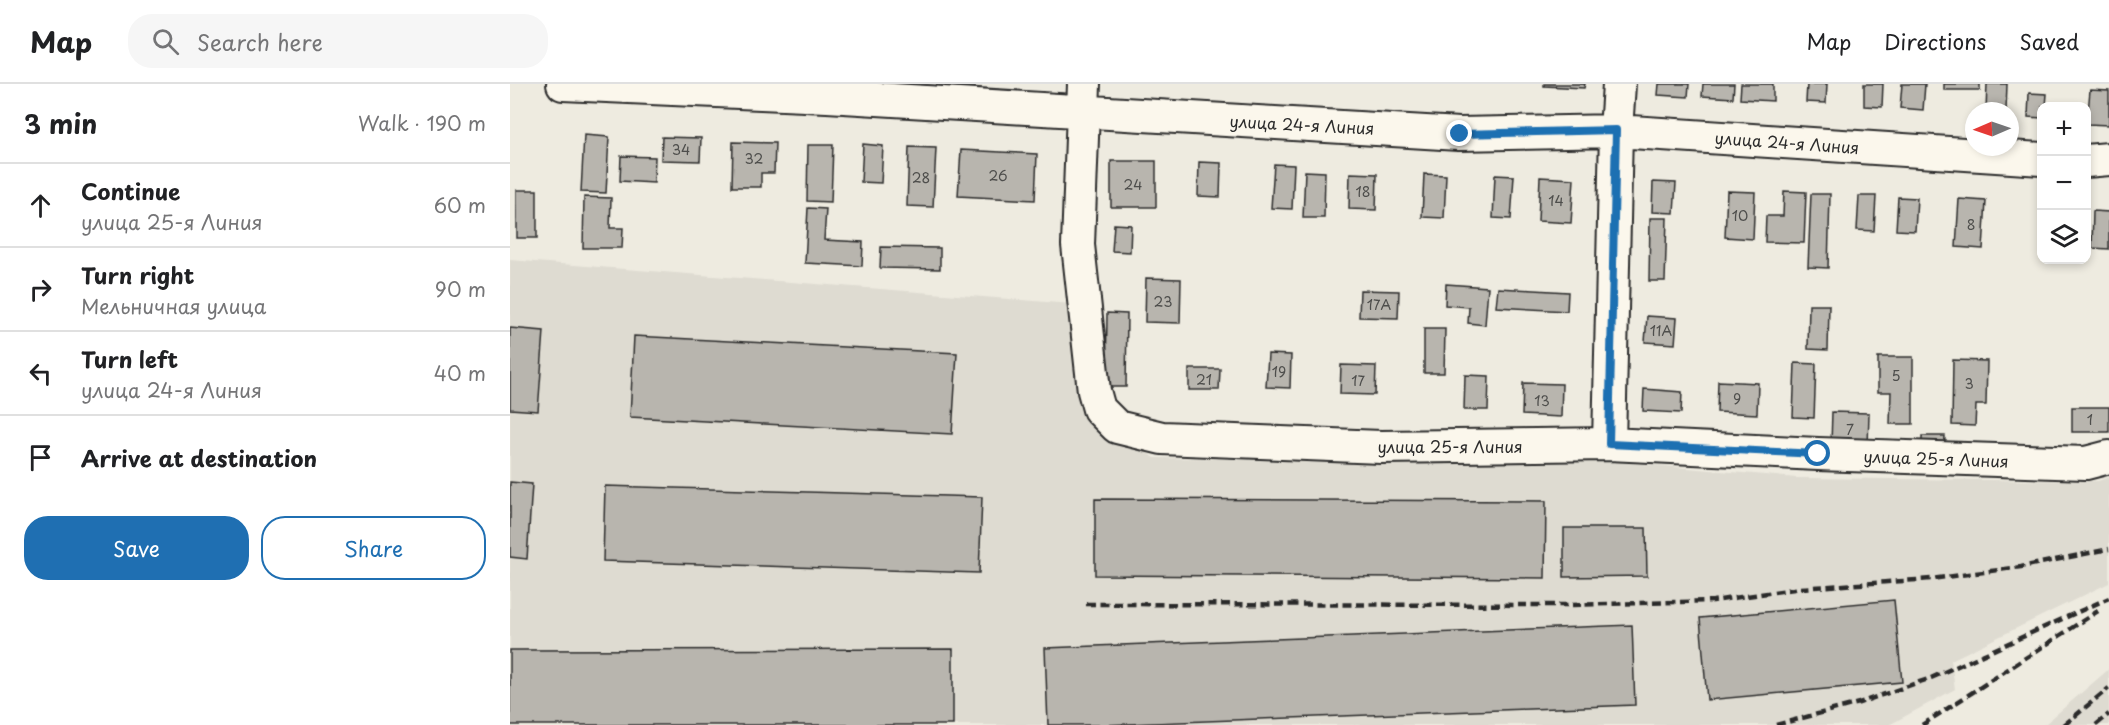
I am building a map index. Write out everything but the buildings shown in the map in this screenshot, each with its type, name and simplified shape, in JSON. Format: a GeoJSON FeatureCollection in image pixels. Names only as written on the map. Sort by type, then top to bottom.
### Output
{"type":"FeatureCollection","features":[{"type":"Feature","properties":{"kind":"street","name":"улица 24-я Линия"},"geometry":{"type":"LineString","coordinates":[[563,84],[827,96],[1084,98],[1460,134],[1616,130],[2037,159]]}},
{"type":"Feature","properties":{"kind":"street"},"geometry":{"type":"LineString","coordinates":[[1609,444],[1619,84]]}},
{"type":"Feature","properties":{"kind":"street","name":"улица 25-я Линия"},"geometry":{"type":"LineString","coordinates":[[1084,98],[1078,245],[1094,391],[1099,409],[1117,427],[1162,438],[1381,447],[1609,444],[2086,463],[2109,457]]}},
{"type":"Feature","properties":{"kind":"street"},"geometry":{"type":"LineString","coordinates":[[2091,161],[2109,159]]}},
{"type":"Feature","properties":{"kind":"shaded area"},"geometry":{"type":"Polygon","coordinates":[[[510,260],[1072,304],[1090,373],[1082,413],[1155,458],[1610,461],[1797,478],[2098,481],[2109,477],[2109,583],[1951,660],[1955,689],[1889,725],[510,725],[510,260]]]}},
{"type":"Feature","properties":{"kind":"shaded area"},"geometry":{"type":"Polygon","coordinates":[[[2109,669],[2109,725],[2044,725],[2109,669]]]}},
{"type":"Feature","properties":{"kind":"railway"},"geometry":{"type":"LineString","coordinates":[[1086,604],[1568,605],[1713,601],[1801,588],[1931,579],[2021,567],[2109,549]]}},
{"type":"Feature","properties":{"kind":"railway"},"geometry":{"type":"LineString","coordinates":[[1776,725],[1859,703],[1931,678],[2109,598]]}},
{"type":"Feature","properties":{"kind":"railway"},"geometry":{"type":"LineString","coordinates":[[1922,725],[2098,611]]}},
{"type":"Feature","properties":{"kind":"railway"},"geometry":{"type":"LineString","coordinates":[[2064,725],[2109,688]]}},
{"type":"Feature","properties":{"kind":"railway"},"geometry":{"type":"LineString","coordinates":[[2096,725],[2109,714]]}},
{"type":"Feature","properties":{"kind":"route"},"geometry":{"type":"LineString","coordinates":[[1460,134],[1616,130],[1609,444],[1818,454]]}}]}
